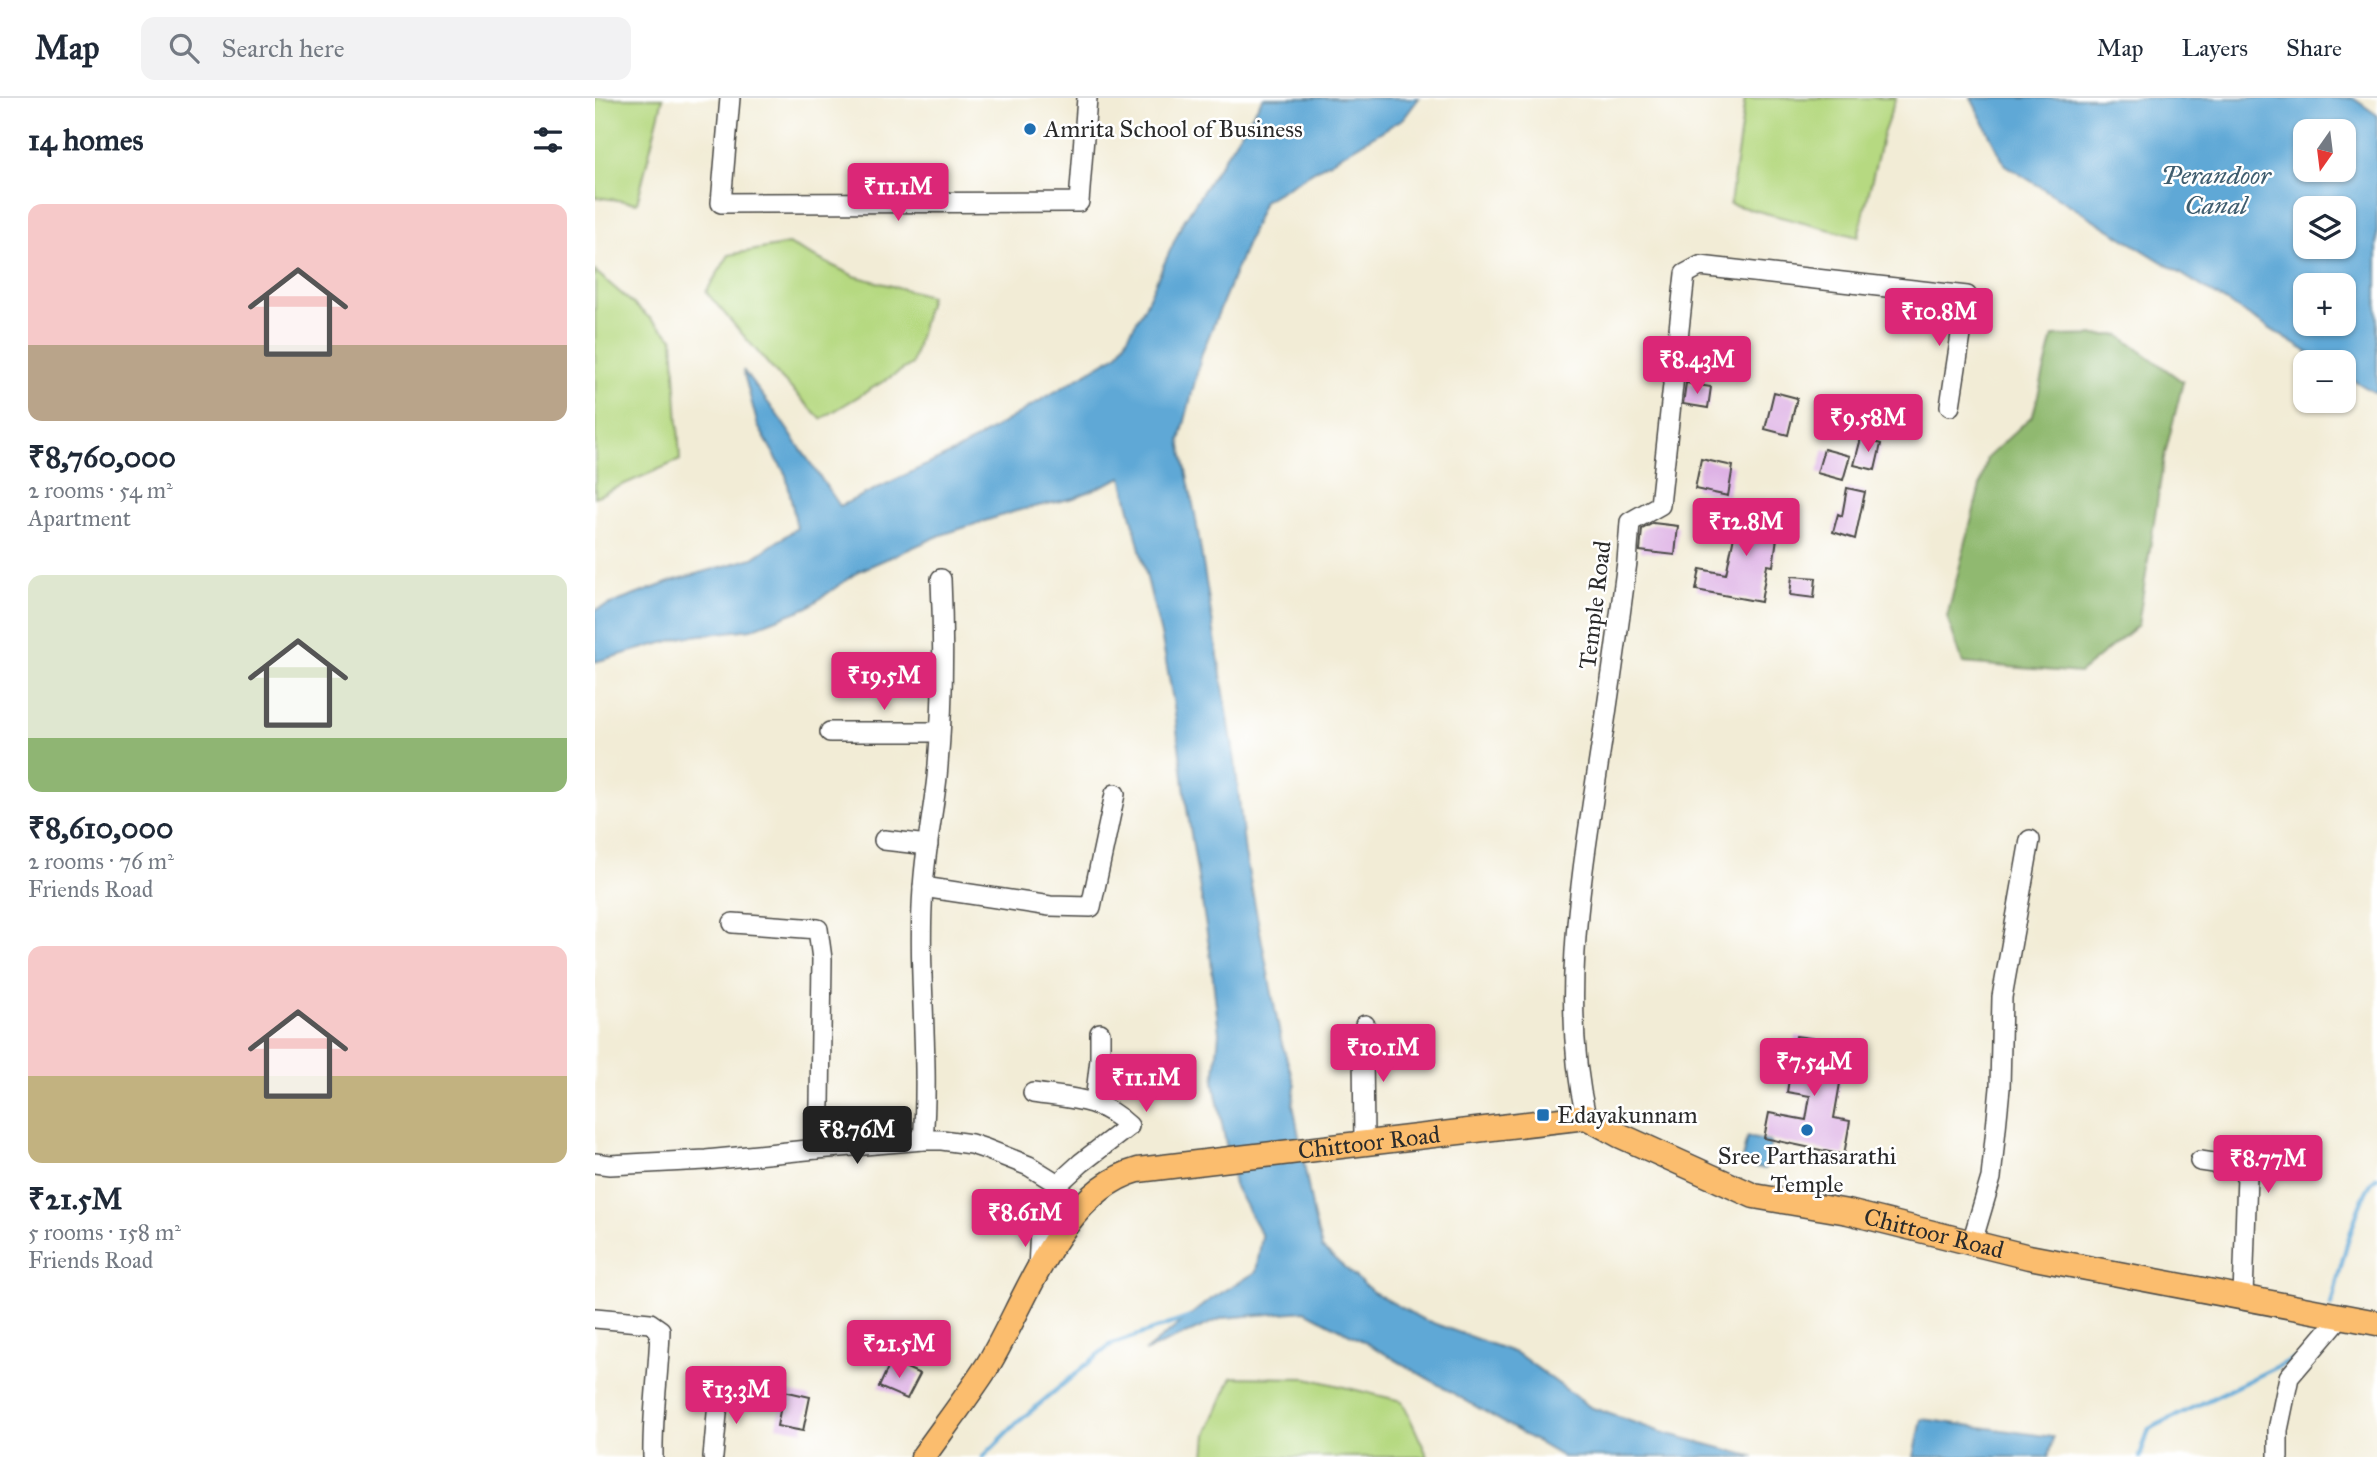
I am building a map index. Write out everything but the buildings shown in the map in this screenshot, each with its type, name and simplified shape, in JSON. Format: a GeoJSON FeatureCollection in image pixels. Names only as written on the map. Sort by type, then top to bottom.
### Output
{"type":"FeatureCollection","features":[{"type":"Feature","properties":{"kind":"main road","name":"Chittoor Road"},"geometry":{"type":"LineString","coordinates":[[923,1457],[988,1365],[1061,1233],[1090,1198],[1124,1174],[1364,1142],[1587,1117],[1619,1136],[1754,1196],[1848,1212],[2029,1257],[2377,1323]]}},
{"type":"Feature","properties":{"kind":"street"},"geometry":{"type":"LineString","coordinates":[[730,98],[721,203],[1079,201],[1087,98]]}},
{"type":"Feature","properties":{"kind":"street","name":"Temple Road"},"geometry":{"type":"LineString","coordinates":[[1587,1117],[1580,1089],[1573,1025],[1576,935],[1627,562],[1630,522],[1660,505],[1685,274],[1700,266],[1967,296],[1949,406]]}},
{"type":"Feature","properties":{"kind":"street"},"geometry":{"type":"LineString","coordinates":[[923,1140],[925,1048],[921,930],[923,887],[937,776],[944,648],[941,579]]}},
{"type":"Feature","properties":{"kind":"street"},"geometry":{"type":"LineString","coordinates":[[830,732],[939,732]]}},
{"type":"Feature","properties":{"kind":"street"},"geometry":{"type":"LineString","coordinates":[[923,887],[1050,906],[1091,907],[1115,794]]}},
{"type":"Feature","properties":{"kind":"street"},"geometry":{"type":"LineString","coordinates":[[884,840],[928,845]]}},
{"type":"Feature","properties":{"kind":"street"},"geometry":{"type":"LineString","coordinates":[[1972,1242],[1991,1178],[2000,1088],[2002,997],[2030,840]]}},
{"type":"Feature","properties":{"kind":"street"},"geometry":{"type":"LineString","coordinates":[[733,923],[818,929],[821,959],[817,1149]]}},
{"type":"Feature","properties":{"kind":"street"},"geometry":{"type":"LineString","coordinates":[[1364,1142],[1365,1025]]}},
{"type":"Feature","properties":{"kind":"street"},"geometry":{"type":"LineString","coordinates":[[1095,1102],[1100,1033]]}},
{"type":"Feature","properties":{"kind":"street"},"geometry":{"type":"LineString","coordinates":[[1033,1093],[1095,1102],[1116,1113],[1129,1126],[1058,1184],[1040,1227],[1038,1272]]}},
{"type":"Feature","properties":{"kind":"street"},"geometry":{"type":"LineString","coordinates":[[595,1163],[610,1165],[706,1160],[923,1140],[958,1142],[986,1149],[1028,1166],[1058,1184]]}},
{"type":"Feature","properties":{"kind":"street"},"geometry":{"type":"LineString","coordinates":[[2200,1161],[2234,1166],[2247,1175],[2243,1297]]}},
{"type":"Feature","properties":{"kind":"street"},"geometry":{"type":"LineString","coordinates":[[2278,1457],[2278,1430],[2289,1377],[2341,1316]]}},
{"type":"Feature","properties":{"kind":"street"},"geometry":{"type":"LineString","coordinates":[[595,1318],[650,1323],[660,1330],[652,1436],[653,1457]]}},
{"type":"Feature","properties":{"kind":"street"},"geometry":{"type":"LineString","coordinates":[[713,1457],[719,1392]]}},
{"type":"Feature","properties":{"kind":"green space"},"geometry":{"type":"Polygon","coordinates":[[[595,98],[663,98],[637,203],[595,197],[595,98]]]}},
{"type":"Feature","properties":{"kind":"green space"},"geometry":{"type":"Polygon","coordinates":[[[1745,98],[1896,98],[1883,134],[1858,237],[1730,204],[1745,98]]]}},
{"type":"Feature","properties":{"kind":"green space"},"geometry":{"type":"Polygon","coordinates":[[[788,244],[854,276],[930,296],[912,364],[821,419],[775,372],[706,292],[729,255],[788,244]]]}},
{"type":"Feature","properties":{"kind":"green space"},"geometry":{"type":"Polygon","coordinates":[[[595,271],[673,338],[680,460],[595,497],[595,271]]]}},
{"type":"Feature","properties":{"kind":"green space"},"geometry":{"type":"Polygon","coordinates":[[[2119,335],[2183,382],[2164,458],[2138,625],[2079,673],[1963,663],[1947,617],[1987,458],[2033,415],[2053,336],[2119,335]]]}},
{"type":"Feature","properties":{"kind":"green space"},"geometry":{"type":"Polygon","coordinates":[[[1232,1377],[1307,1378],[1402,1401],[1428,1457],[1205,1457],[1207,1434],[1232,1377]]]}},
{"type":"Feature","properties":{"kind":"water"},"geometry":{"type":"Polygon","coordinates":[[[1263,98],[1419,98],[1404,118],[1264,201],[1202,353],[1180,441],[1195,514],[1235,761],[1245,854],[1281,1040],[1295,1085],[1293,1104],[1322,1248],[1373,1292],[1422,1319],[1518,1354],[1590,1407],[1661,1432],[1755,1457],[1563,1457],[1361,1340],[1305,1311],[1223,1318],[1144,1352],[1208,1301],[1256,1272],[1262,1236],[1234,1185],[1214,1083],[1219,1033],[1210,952],[1174,706],[1162,639],[1122,477],[1074,498],[1016,511],[941,535],[859,571],[808,607],[751,629],[684,637],[595,662],[595,610],[675,580],[753,558],[797,528],[786,475],[758,426],[743,370],[840,506],[956,451],[1118,354],[1144,308],[1183,222],[1263,98]]]}},
{"type":"Feature","properties":{"kind":"water","name":"Perandoor Canal"},"geometry":{"type":"Polygon","coordinates":[[[1971,98],[2353,98],[2377,115],[2377,394],[2356,382],[2356,350],[2305,350],[2005,165],[1971,98]]]}},
{"type":"Feature","properties":{"kind":"water"},"geometry":{"type":"Polygon","coordinates":[[[1747,1137],[1771,1142],[1765,1169],[1741,1164],[1747,1137]]]}},
{"type":"Feature","properties":{"kind":"water"},"geometry":{"type":"Polygon","coordinates":[[[1922,1419],[2053,1438],[2048,1457],[1914,1457],[1922,1419]]]}},
{"type":"Feature","properties":{"kind":"waterway"},"geometry":{"type":"LineString","coordinates":[[2331,1306],[2356,1217],[2370,1185],[2377,1177]]}},
{"type":"Feature","properties":{"kind":"waterway"},"geometry":{"type":"LineString","coordinates":[[983,1457],[1018,1422],[1110,1345],[1190,1317]]}},
{"type":"Feature","properties":{"kind":"waterway"},"geometry":{"type":"LineString","coordinates":[[2140,1457],[2149,1429],[2293,1359]]}},
{"type":"Feature","properties":{"kind":"place","name":"Amrita School of Business"},"geometry":{"type":"Point","coordinates":[1030,129]}},
{"type":"Feature","properties":{"kind":"place","name":"Edayakunnam"},"geometry":{"type":"Point","coordinates":[1543,1115]}},
{"type":"Feature","properties":{"kind":"place","name":"Sree Parthasarathi Temple"},"geometry":{"type":"Point","coordinates":[1807,1130]}}]}
